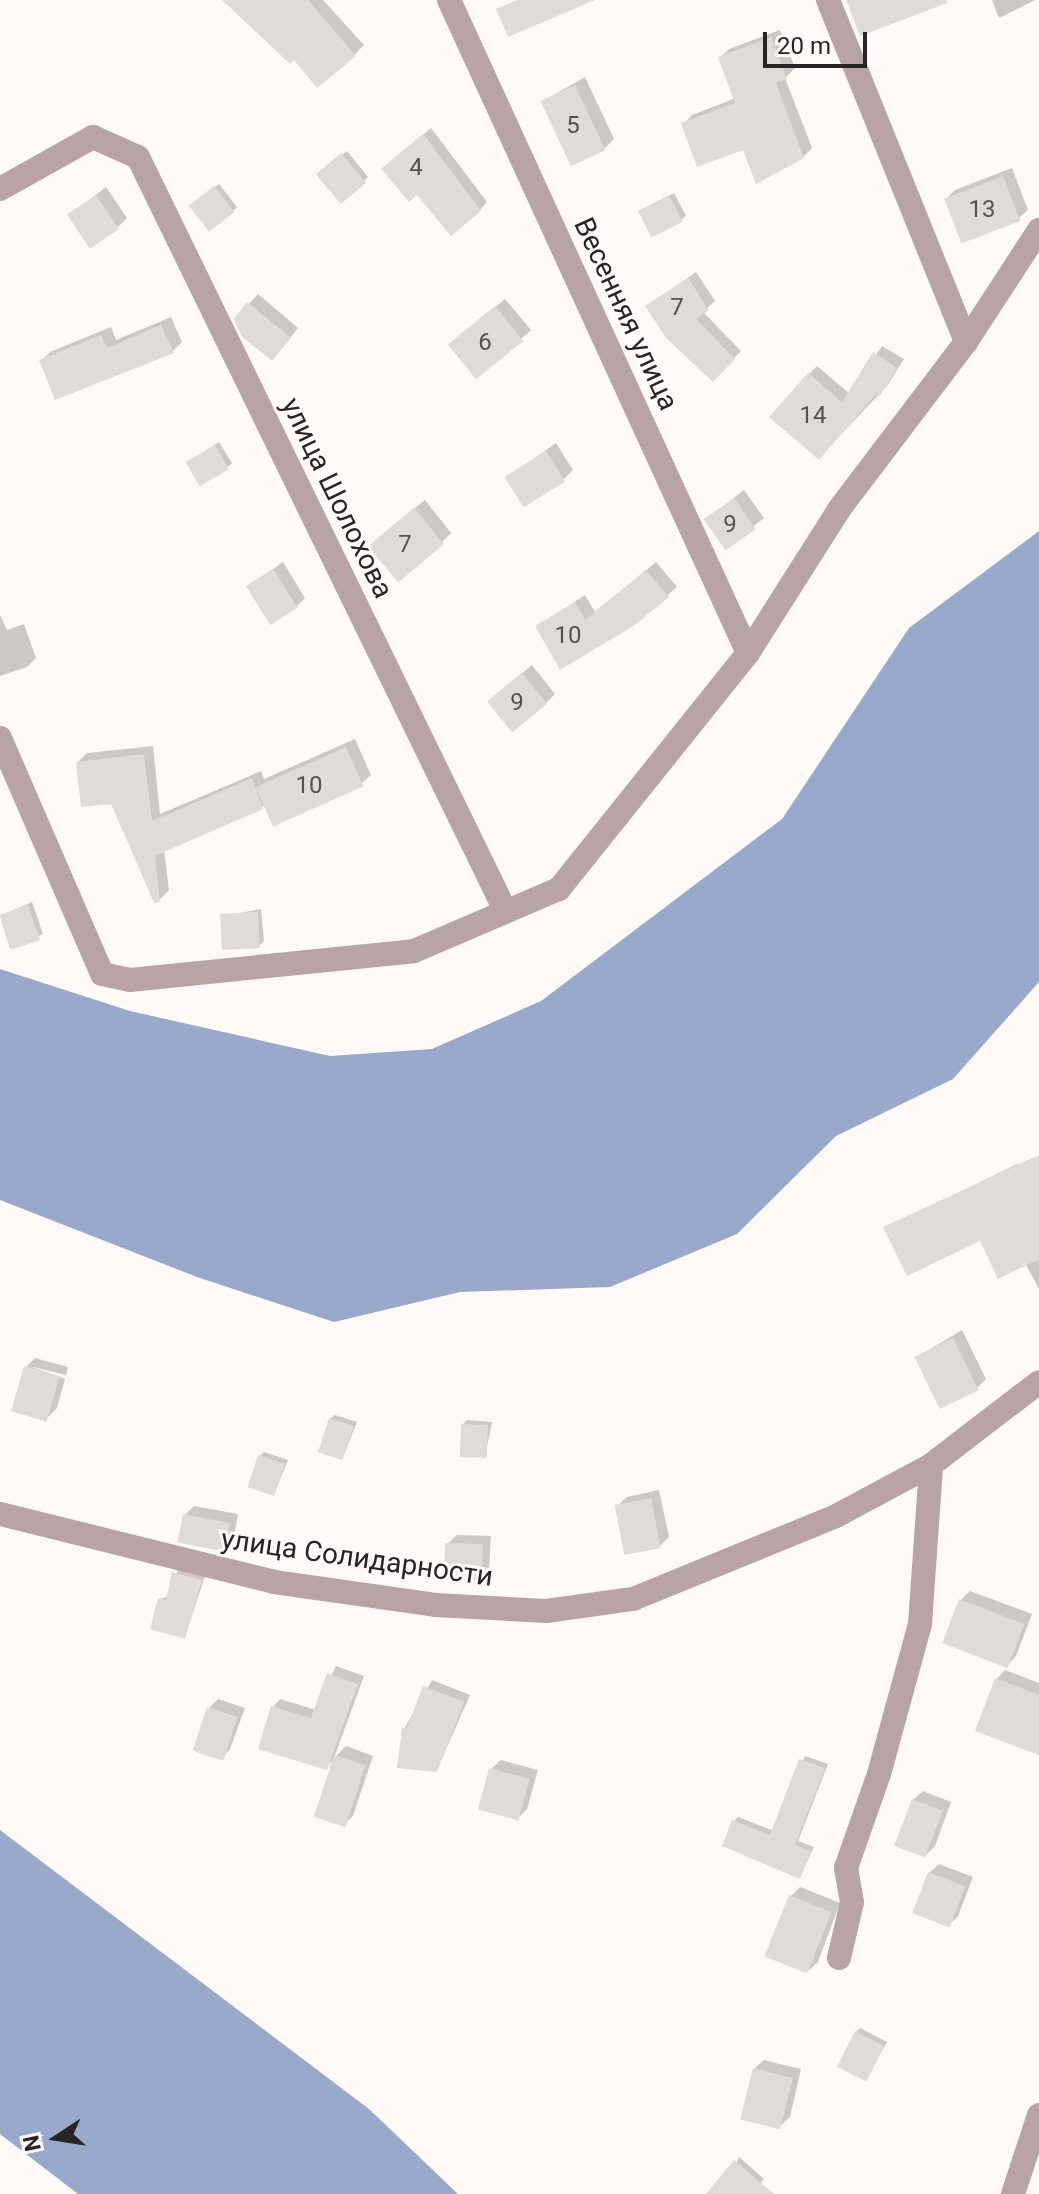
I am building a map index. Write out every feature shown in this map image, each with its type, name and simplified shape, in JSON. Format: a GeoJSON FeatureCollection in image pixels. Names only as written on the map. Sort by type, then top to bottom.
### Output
{"type":"FeatureCollection","features":[{"type":"Feature","properties":{"kind":"street","name":"Весенняя улица"},"geometry":{"type":"LineString","coordinates":[[449,0],[748,653]]}},
{"type":"Feature","properties":{"kind":"street"},"geometry":{"type":"LineString","coordinates":[[828,0],[966,342]]}},
{"type":"Feature","properties":{"kind":"street","name":"улица Шолохова"},"geometry":{"type":"LineString","coordinates":[[0,189],[93,137],[138,157],[505,910]]}},
{"type":"Feature","properties":{"kind":"street"},"geometry":{"type":"LineString","coordinates":[[0,738],[102,974],[130,980],[414,951],[559,889],[748,653],[840,508],[966,342],[1039,230]]}},
{"type":"Feature","properties":{"kind":"street","name":"улица Солидарности"},"geometry":{"type":"LineString","coordinates":[[0,1514],[274,1582],[435,1605],[546,1611],[633,1599],[836,1516],[931,1465],[1039,1382]]}},
{"type":"Feature","properties":{"kind":"street"},"geometry":{"type":"LineString","coordinates":[[839,1958],[852,1902],[846,1868],[879,1774],[920,1624],[931,1465]]}},
{"type":"Feature","properties":{"kind":"street"},"geometry":{"type":"LineString","coordinates":[[1013,2194],[1039,2115]]}},
{"type":"Feature","properties":{"kind":"water"},"geometry":{"type":"Polygon","coordinates":[[[1039,531],[1039,982],[953,1079],[836,1136],[737,1234],[610,1287],[460,1292],[334,1322],[197,1277],[0,1200],[0,969],[130,1011],[330,1056],[432,1049],[541,1001],[782,819],[909,628],[1039,531]]]}},
{"type":"Feature","properties":{"kind":"water"},"geometry":{"type":"Polygon","coordinates":[[[0,1830],[369,2109],[458,2194],[78,2194],[0,2134],[0,1830]]]}},
{"type":"Feature","properties":{"kind":"building"},"geometry":{"type":"Polygon","coordinates":[[[222,0],[308,0],[356,56],[317,88],[294,60],[290,64],[222,0]]]}},
{"type":"Feature","properties":{"kind":"building"},"geometry":{"type":"Polygon","coordinates":[[[518,0],[595,0],[508,37],[496,9],[518,0]]]}},
{"type":"Feature","properties":{"kind":"building"},"geometry":{"type":"Polygon","coordinates":[[[846,0],[946,0],[947,3],[860,36],[846,0]]]}},
{"type":"Feature","properties":{"kind":"building"},"geometry":{"type":"Polygon","coordinates":[[[771,37],[787,79],[776,83],[804,158],[756,184],[743,150],[697,167],[681,123],[735,103],[718,57],[771,37]]]}},
{"type":"Feature","properties":{"kind":"building"},"geometry":{"type":"Polygon","coordinates":[[[575,85],[605,150],[571,166],[541,101],[575,85]]]}},
{"type":"Feature","properties":{"kind":"building"},"geometry":{"type":"Polygon","coordinates":[[[423,134],[481,211],[451,236],[417,195],[409,202],[381,169],[423,134]]]}},
{"type":"Feature","properties":{"kind":"building"},"geometry":{"type":"Polygon","coordinates":[[[341,153],[366,183],[341,204],[316,174],[341,153]]]}},
{"type":"Feature","properties":{"kind":"building"},"geometry":{"type":"Polygon","coordinates":[[[1003,176],[1020,221],[961,243],[944,199],[1003,176]]]}},
{"type":"Feature","properties":{"kind":"building"},"geometry":{"type":"Polygon","coordinates":[[[214,186],[234,212],[209,232],[189,206],[214,186]]]}},
{"type":"Feature","properties":{"kind":"building"},"geometry":{"type":"Polygon","coordinates":[[[96,195],[119,229],[90,249],[67,215],[96,195]]]}},
{"type":"Feature","properties":{"kind":"building"},"geometry":{"type":"Polygon","coordinates":[[[669,195],[683,222],[651,238],[638,211],[669,195]]]}},
{"type":"Feature","properties":{"kind":"building"},"geometry":{"type":"Polygon","coordinates":[[[688,278],[709,310],[696,319],[735,359],[713,382],[666,338],[645,306],[688,278]]]}},
{"type":"Feature","properties":{"kind":"building"},"geometry":{"type":"Polygon","coordinates":[[[247,302],[291,338],[272,361],[242,337],[234,319],[247,302]]]}},
{"type":"Feature","properties":{"kind":"building"},"geometry":{"type":"Polygon","coordinates":[[[495,306],[523,341],[476,379],[448,344],[495,306]]]}},
{"type":"Feature","properties":{"kind":"building"},"geometry":{"type":"Polygon","coordinates":[[[161,325],[174,353],[55,400],[39,360],[101,335],[107,348],[161,325]]]}},
{"type":"Feature","properties":{"kind":"building"},"geometry":{"type":"Polygon","coordinates":[[[873,352],[897,368],[880,396],[876,394],[819,460],[769,417],[808,373],[842,402],[873,352]]]}},
{"type":"Feature","properties":{"kind":"building"},"geometry":{"type":"Polygon","coordinates":[[[215,445],[229,469],[200,486],[186,462],[215,445]]]}},
{"type":"Feature","properties":{"kind":"building"},"geometry":{"type":"Polygon","coordinates":[[[546,451],[565,482],[524,507],[504,477],[546,451]]]}},
{"type":"Feature","properties":{"kind":"building"},"geometry":{"type":"Polygon","coordinates":[[[734,498],[756,529],[725,550],[704,519],[734,498]]]}},
{"type":"Feature","properties":{"kind":"building"},"geometry":{"type":"Polygon","coordinates":[[[414,508],[444,544],[398,583],[368,547],[414,508]]]}},
{"type":"Feature","properties":{"kind":"building"},"geometry":{"type":"Polygon","coordinates":[[[273,569],[297,608],[270,625],[246,586],[273,569]]]}},
{"type":"Feature","properties":{"kind":"building"},"geometry":{"type":"Polygon","coordinates":[[[646,570],[669,597],[635,625],[560,670],[535,626],[575,602],[585,620],[646,570]]]}},
{"type":"Feature","properties":{"kind":"building"},"geometry":{"type":"Polygon","coordinates":[[[522,673],[547,704],[512,732],[487,701],[522,673]]]}},
{"type":"Feature","properties":{"kind":"building"},"geometry":{"type":"Polygon","coordinates":[[[346,747],[363,786],[273,827],[256,787],[346,747]]]}},
{"type":"Feature","properties":{"kind":"building"},"geometry":{"type":"Polygon","coordinates":[[[144,754],[152,821],[252,778],[263,809],[155,856],[160,902],[154,903],[111,804],[81,807],[76,762],[144,754]]]}},
{"type":"Feature","properties":{"kind":"building"},"geometry":{"type":"Polygon","coordinates":[[[28,905],[40,940],[12,950],[0,915],[28,905]]]}},
{"type":"Feature","properties":{"kind":"building"},"geometry":{"type":"Polygon","coordinates":[[[258,912],[260,948],[222,950],[220,914],[258,912]]]}},
{"type":"Feature","properties":{"kind":"building"},"geometry":{"type":"Polygon","coordinates":[[[1039,1155],[1039,1259],[998,1279],[980,1241],[907,1276],[883,1227],[1039,1155]]]}},
{"type":"Feature","properties":{"kind":"building"},"geometry":{"type":"Polygon","coordinates":[[[953,1338],[978,1390],[940,1409],[914,1357],[953,1338]]]}},
{"type":"Feature","properties":{"kind":"building"},"geometry":{"type":"Polygon","coordinates":[[[24,1366],[60,1376],[47,1421],[11,1411],[24,1366]]]}},
{"type":"Feature","properties":{"kind":"building"},"geometry":{"type":"Polygon","coordinates":[[[329,1418],[354,1426],[343,1460],[318,1452],[329,1418]]]}},
{"type":"Feature","properties":{"kind":"building"},"geometry":{"type":"Polygon","coordinates":[[[461,1424],[488,1425],[487,1458],[460,1457],[461,1424]]]}},
{"type":"Feature","properties":{"kind":"building"},"geometry":{"type":"Polygon","coordinates":[[[258,1455],[285,1464],[274,1496],[247,1487],[258,1455]]]}},
{"type":"Feature","properties":{"kind":"building"},"geometry":{"type":"Polygon","coordinates":[[[651,1498],[661,1548],[624,1555],[615,1505],[651,1498]]]}},
{"type":"Feature","properties":{"kind":"building"},"geometry":{"type":"Polygon","coordinates":[[[183,1514],[230,1523],[225,1552],[177,1542],[183,1514]]]}},
{"type":"Feature","properties":{"kind":"building"},"geometry":{"type":"Polygon","coordinates":[[[445,1543],[483,1544],[482,1581],[444,1580],[445,1543]]]}},
{"type":"Feature","properties":{"kind":"building"},"geometry":{"type":"Polygon","coordinates":[[[172,1572],[202,1580],[185,1639],[150,1629],[158,1598],[166,1600],[172,1572]]]}},
{"type":"Feature","properties":{"kind":"building"},"geometry":{"type":"Polygon","coordinates":[[[959,1599],[1024,1624],[1008,1668],[942,1643],[959,1599]]]}},
{"type":"Feature","properties":{"kind":"building"},"geometry":{"type":"Polygon","coordinates":[[[327,1673],[358,1684],[327,1770],[258,1749],[271,1706],[311,1718],[327,1673]]]}},
{"type":"Feature","properties":{"kind":"building"},"geometry":{"type":"Polygon","coordinates":[[[995,1678],[1039,1695],[1039,1755],[975,1731],[995,1678]]]}},
{"type":"Feature","properties":{"kind":"building"},"geometry":{"type":"Polygon","coordinates":[[[423,1686],[464,1702],[437,1772],[397,1768],[402,1728],[407,1728],[423,1686]]]}},
{"type":"Feature","properties":{"kind":"building"},"geometry":{"type":"Polygon","coordinates":[[[207,1707],[237,1717],[223,1761],[193,1751],[207,1707]]]}},
{"type":"Feature","properties":{"kind":"building"},"geometry":{"type":"Polygon","coordinates":[[[334,1755],[365,1765],[345,1827],[314,1817],[334,1755]]]}},
{"type":"Feature","properties":{"kind":"building"},"geometry":{"type":"Polygon","coordinates":[[[799,1759],[825,1768],[795,1845],[811,1851],[800,1879],[722,1846],[732,1820],[770,1835],[799,1759]]]}},
{"type":"Feature","properties":{"kind":"building"},"geometry":{"type":"Polygon","coordinates":[[[489,1768],[530,1779],[518,1820],[478,1810],[489,1768]]]}},
{"type":"Feature","properties":{"kind":"building"},"geometry":{"type":"Polygon","coordinates":[[[912,1799],[943,1811],[925,1858],[894,1846],[912,1799]]]}},
{"type":"Feature","properties":{"kind":"building"},"geometry":{"type":"Polygon","coordinates":[[[928,1872],[965,1886],[950,1927],[912,1913],[928,1872]]]}},
{"type":"Feature","properties":{"kind":"building"},"geometry":{"type":"Polygon","coordinates":[[[789,1895],[832,1912],[807,1973],[764,1956],[789,1895]]]}},
{"type":"Feature","properties":{"kind":"building"},"geometry":{"type":"Polygon","coordinates":[[[855,2031],[884,2046],[866,2082],[837,2067],[855,2031]]]}},
{"type":"Feature","properties":{"kind":"building"},"geometry":{"type":"Polygon","coordinates":[[[753,2068],[793,2078],[780,2129],[740,2119],[753,2068]]]}},
{"type":"Feature","properties":{"kind":"building"},"geometry":{"type":"Polygon","coordinates":[[[734,2160],[774,2194],[706,2194],[734,2160]]]}}]}
